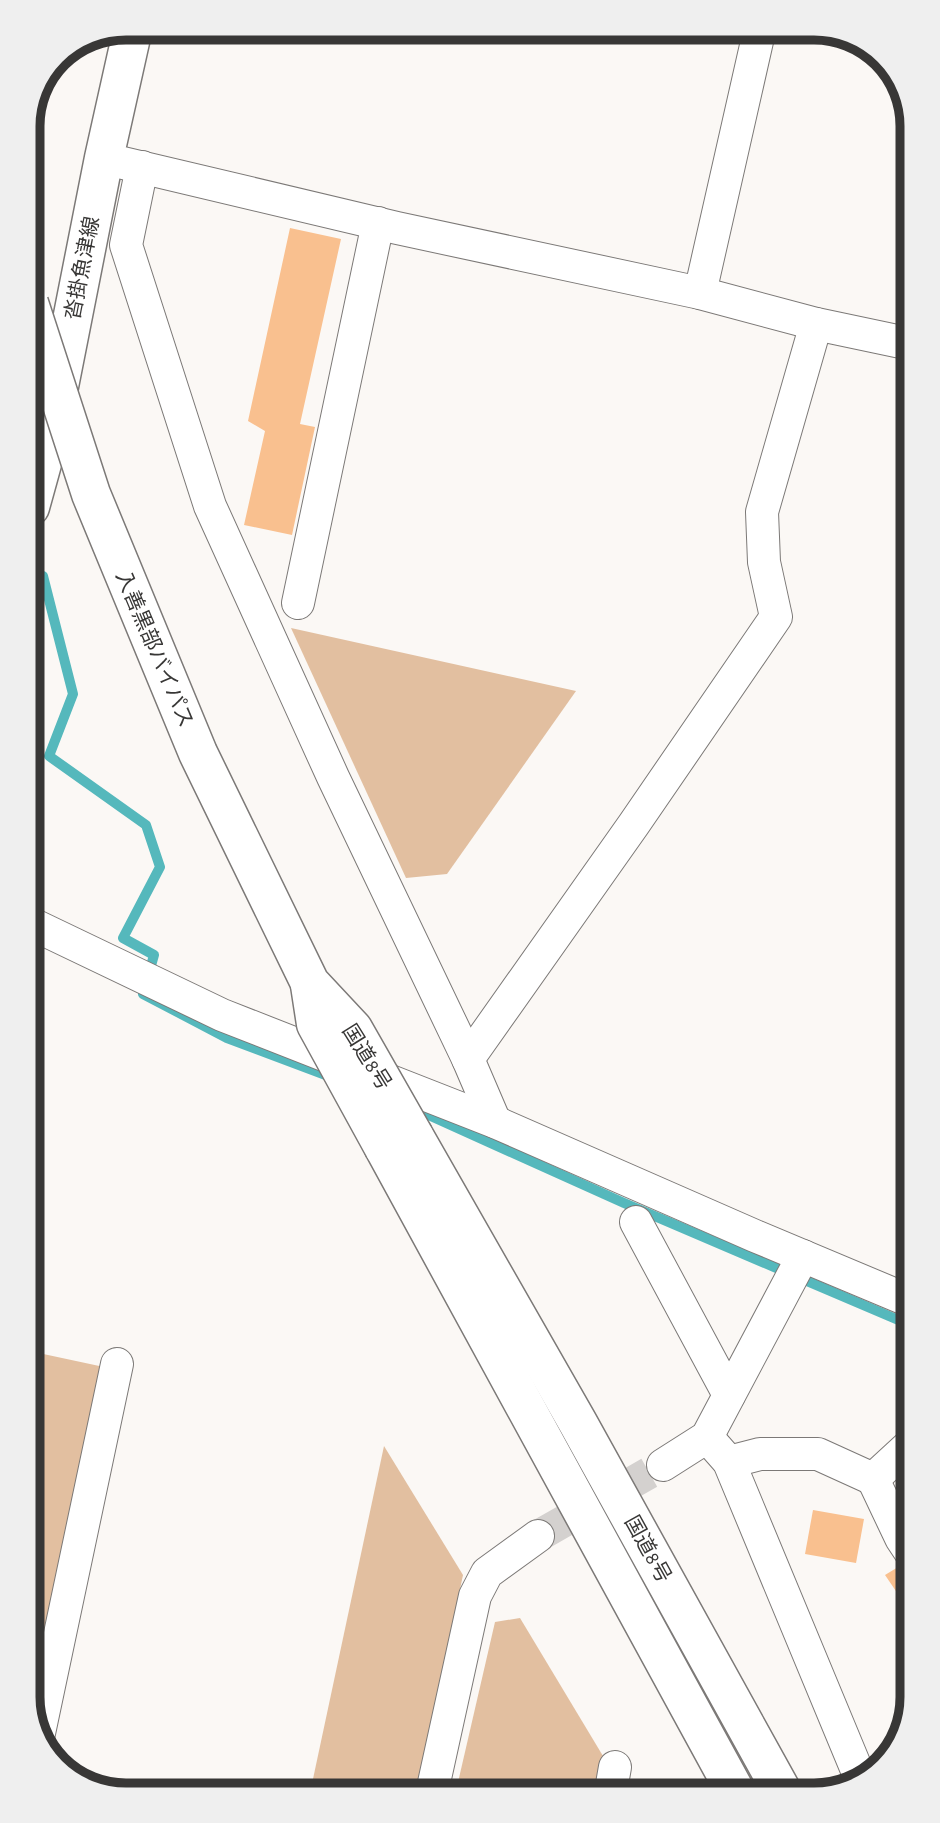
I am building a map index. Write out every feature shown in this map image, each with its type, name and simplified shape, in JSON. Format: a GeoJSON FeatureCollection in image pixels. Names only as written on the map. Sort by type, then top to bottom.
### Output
{"type":"FeatureCollection","features":[{"type":"Feature","properties":{"kind":"main road","name":"沓掛魚津線"},"geometry":{"type":"LineString","coordinates":[[40,470],[130,40]]}},
{"type":"Feature","properties":{"kind":"main road","name":"入善黒部バイパス"},"geometry":{"type":"LineString","coordinates":[[40,336],[96,507],[198,753],[310,983]]}},
{"type":"Feature","properties":{"kind":"main road","name":"国道8号"},"geometry":{"type":"LineString","coordinates":[[310,983],[316,1024],[399,1142],[578,1423],[777,1783]]}},
{"type":"Feature","properties":{"kind":"main road","name":"国道8号"},"geometry":{"type":"LineString","coordinates":[[399,1142],[731,1783]]}},
{"type":"Feature","properties":{"kind":"street"},"geometry":{"type":"LineString","coordinates":[[700,293],[757,40]]}},
{"type":"Feature","properties":{"kind":"street"},"geometry":{"type":"LineString","coordinates":[[104,158],[378,223],[700,293],[816,324],[900,341]]}},
{"type":"Feature","properties":{"kind":"street"},"geometry":{"type":"LineString","coordinates":[[142,167],[126,245],[209,506],[495,1122]]}},
{"type":"Feature","properties":{"kind":"street"},"geometry":{"type":"LineString","coordinates":[[298,603],[378,223]]}},
{"type":"Feature","properties":{"kind":"street"},"geometry":{"type":"LineString","coordinates":[[468,1059],[776,617],[764,562],[762,512],[816,324]]}},
{"type":"Feature","properties":{"kind":"street"},"geometry":{"type":"LineString","coordinates":[[40,929],[222,1015],[495,1122],[900,1297]]}},
{"type":"Feature","properties":{"kind":"street"},"geometry":{"type":"LineString","coordinates":[[636,1222],[729,1395]]}},
{"type":"Feature","properties":{"kind":"street"},"geometry":{"type":"LineString","coordinates":[[663,1465],[708,1437],[803,1256]]}},
{"type":"Feature","properties":{"kind":"street"},"geometry":{"type":"LineString","coordinates":[[43,1716],[117,1364]]}},
{"type":"Feature","properties":{"kind":"street"},"geometry":{"type":"LineString","coordinates":[[708,1437],[729,1462],[857,1771]]}},
{"type":"Feature","properties":{"kind":"street"},"geometry":{"type":"LineString","coordinates":[[729,1462],[760,1454],[818,1454],[873,1479],[900,1536]]}},
{"type":"Feature","properties":{"kind":"street"},"geometry":{"type":"LineString","coordinates":[[873,1479],[900,1454]]}},
{"type":"Feature","properties":{"kind":"street"},"geometry":{"type":"LineString","coordinates":[[434,1783],[475,1596],[487,1573],[538,1536]]}},
{"type":"Feature","properties":{"kind":"shaded area"},"geometry":{"type":"Polygon","coordinates":[[[291,628],[576,691],[447,874],[406,878],[291,628]]]}},
{"type":"Feature","properties":{"kind":"shaded area"},"geometry":{"type":"Polygon","coordinates":[[[40,1353],[104,1367],[40,1675],[40,1353]]]}},
{"type":"Feature","properties":{"kind":"shaded area"},"geometry":{"type":"Polygon","coordinates":[[[384,1446],[463,1575],[419,1783],[312,1783],[384,1446]]]}},
{"type":"Feature","properties":{"kind":"shaded area"},"geometry":{"type":"Polygon","coordinates":[[[520,1618],[606,1761],[601,1783],[458,1783],[495,1622],[520,1618]]]}},
{"type":"Feature","properties":{"kind":"building"},"geometry":{"type":"Polygon","coordinates":[[[290,228],[341,239],[300,424],[315,427],[292,535],[244,525],[265,431],[248,421],[290,228]]]}},
{"type":"Feature","properties":{"kind":"building"},"geometry":{"type":"Polygon","coordinates":[[[813,1510],[864,1519],[856,1563],[805,1554],[813,1510]]]}},
{"type":"Feature","properties":{"kind":"building"},"geometry":{"type":"Polygon","coordinates":[[[900,1566],[900,1597],[885,1575],[900,1566]]]}},
{"type":"Feature","properties":{"kind":"waterway"},"geometry":{"type":"LineString","coordinates":[[43,576],[73,694],[49,756],[146,825],[160,867],[123,938],[154,955],[149,973]]}},
{"type":"Feature","properties":{"kind":"waterway"},"geometry":{"type":"LineString","coordinates":[[143,994],[227,1038],[331,1077]]}},
{"type":"Feature","properties":{"kind":"waterway"},"geometry":{"type":"LineString","coordinates":[[413,1108],[624,1203],[900,1321]]}},
{"type":"Feature","properties":{"kind":"tunnel"},"geometry":{"type":"LineString","coordinates":[[538,1536],[663,1465]]}}]}
